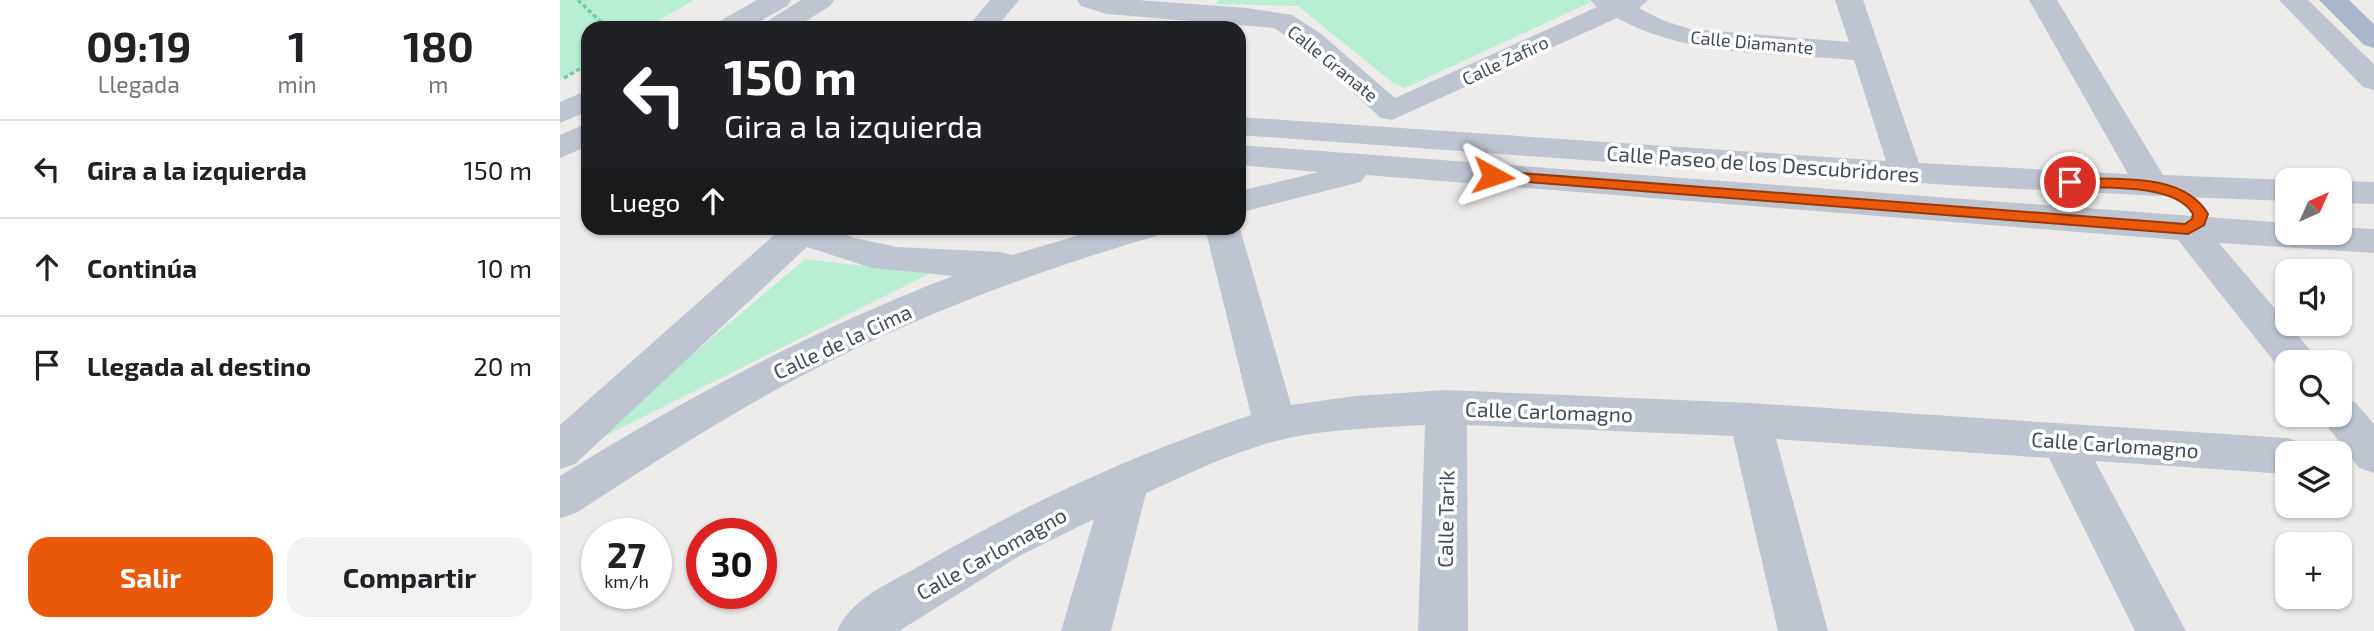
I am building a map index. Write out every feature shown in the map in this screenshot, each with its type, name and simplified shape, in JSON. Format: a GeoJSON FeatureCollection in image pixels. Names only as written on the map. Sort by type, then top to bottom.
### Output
{"type":"FeatureCollection","features":[{"type":"Feature","properties":{"kind":"main road"},"geometry":{"type":"LineString","coordinates":[[2333,0],[2374,39]]}},
{"type":"Feature","properties":{"kind":"main road"},"geometry":{"type":"LineString","coordinates":[[2369,0],[2374,5]]}},
{"type":"Feature","properties":{"kind":"street"},"geometry":{"type":"LineString","coordinates":[[740,21],[778,0]]}},
{"type":"Feature","properties":{"kind":"street"},"geometry":{"type":"LineString","coordinates":[[787,21],[820,0]]}},
{"type":"Feature","properties":{"kind":"street"},"geometry":{"type":"LineString","coordinates":[[987,21],[1004,0]]}},
{"type":"Feature","properties":{"kind":"street","name":"Calle Granate"},"geometry":{"type":"LineString","coordinates":[[1091,0],[1107,6],[1189,6],[1267,18],[1292,26],[1388,138]]}},
{"type":"Feature","properties":{"kind":"street"},"geometry":{"type":"LineString","coordinates":[[1849,0],[1906,173]]}},
{"type":"Feature","properties":{"kind":"street"},"geometry":{"type":"LineString","coordinates":[[2043,0],[2153,187],[2138,195],[2137,204],[2146,214],[2161,222],[2188,229],[2287,350]]}},
{"type":"Feature","properties":{"kind":"street"},"geometry":{"type":"LineString","coordinates":[[2293,0],[2374,81]]}},
{"type":"Feature","properties":{"kind":"street","name":"Calle Diamante"},"geometry":{"type":"LineString","coordinates":[[1619,3],[1659,29],[1688,37],[1866,52]]}},
{"type":"Feature","properties":{"kind":"street","name":"Calle Zafiro"},"geometry":{"type":"LineString","coordinates":[[1388,138],[1619,3]]}},
{"type":"Feature","properties":{"kind":"street"},"geometry":{"type":"LineString","coordinates":[[560,148],[581,111]]}},
{"type":"Feature","properties":{"kind":"street","name":"Calle Paseo de los Descubridores"},"geometry":{"type":"LineString","coordinates":[[1246,127],[1906,173],[2153,187],[2275,190]]}},
{"type":"Feature","properties":{"kind":"street"},"geometry":{"type":"LineString","coordinates":[[1246,199],[1388,138]]}},
{"type":"Feature","properties":{"kind":"street","name":"Calle Paseo de los Descubridores"},"geometry":{"type":"LineString","coordinates":[[1246,154],[1388,138],[2188,229],[2374,241]]}},
{"type":"Feature","properties":{"kind":"street"},"geometry":{"type":"LineString","coordinates":[[2352,192],[2374,193]]}},
{"type":"Feature","properties":{"kind":"street"},"geometry":{"type":"LineString","coordinates":[[560,451],[795,235]]}},
{"type":"Feature","properties":{"kind":"street"},"geometry":{"type":"LineString","coordinates":[[818,235],[844,247],[889,257],[931,263],[1017,265]]}},
{"type":"Feature","properties":{"kind":"street","name":"Calle de la Cima"},"geometry":{"type":"LineString","coordinates":[[560,499],[679,425],[792,362],[864,328],[1017,265],[1120,235]]}},
{"type":"Feature","properties":{"kind":"street"},"geometry":{"type":"LineString","coordinates":[[1225,235],[1275,424]]}},
{"type":"Feature","properties":{"kind":"street","name":"Calle Carlomagno"},"geometry":{"type":"LineString","coordinates":[[862,631],[881,615],[1005,540],[1127,481],[1202,449],[1275,424],[1355,413],[1446,407],[1750,420],[2275,455]]}},
{"type":"Feature","properties":{"kind":"street","name":"Calle Tarik"},"geometry":{"type":"LineString","coordinates":[[1443,631],[1446,407]]}},
{"type":"Feature","properties":{"kind":"street"},"geometry":{"type":"LineString","coordinates":[[1750,420],[1803,631]]}},
{"type":"Feature","properties":{"kind":"street"},"geometry":{"type":"LineString","coordinates":[[2351,427],[2374,455]]}},
{"type":"Feature","properties":{"kind":"street"},"geometry":{"type":"LineString","coordinates":[[2063,440],[2161,631]]}},
{"type":"Feature","properties":{"kind":"street"},"geometry":{"type":"LineString","coordinates":[[2352,460],[2374,462]]}},
{"type":"Feature","properties":{"kind":"street"},"geometry":{"type":"LineString","coordinates":[[1086,631],[1127,481]]}},
{"type":"Feature","properties":{"kind":"path"},"geometry":{"type":"LineString","coordinates":[[578,0],[600,21]]}},
{"type":"Feature","properties":{"kind":"path"},"geometry":{"type":"LineString","coordinates":[[560,80],[581,68]]}},
{"type":"Feature","properties":{"kind":"green space"},"geometry":{"type":"Polygon","coordinates":[[[560,0],[694,0],[658,21],[581,21],[581,67],[560,80],[560,0]]]}},
{"type":"Feature","properties":{"kind":"green space"},"geometry":{"type":"Polygon","coordinates":[[[1219,0],[1591,2],[1405,88],[1393,83],[1298,6],[1216,4],[1219,0]]]}},
{"type":"Feature","properties":{"kind":"green space"},"geometry":{"type":"Polygon","coordinates":[[[805,259],[929,274],[583,447],[805,259]]]}},
{"type":"Feature","properties":{"kind":"route"},"geometry":{"type":"LineString","coordinates":[[1493,176],[2188,229],[2199,221],[2201,214],[2195,205],[2182,195],[2167,190],[2070,182]]}}]}
